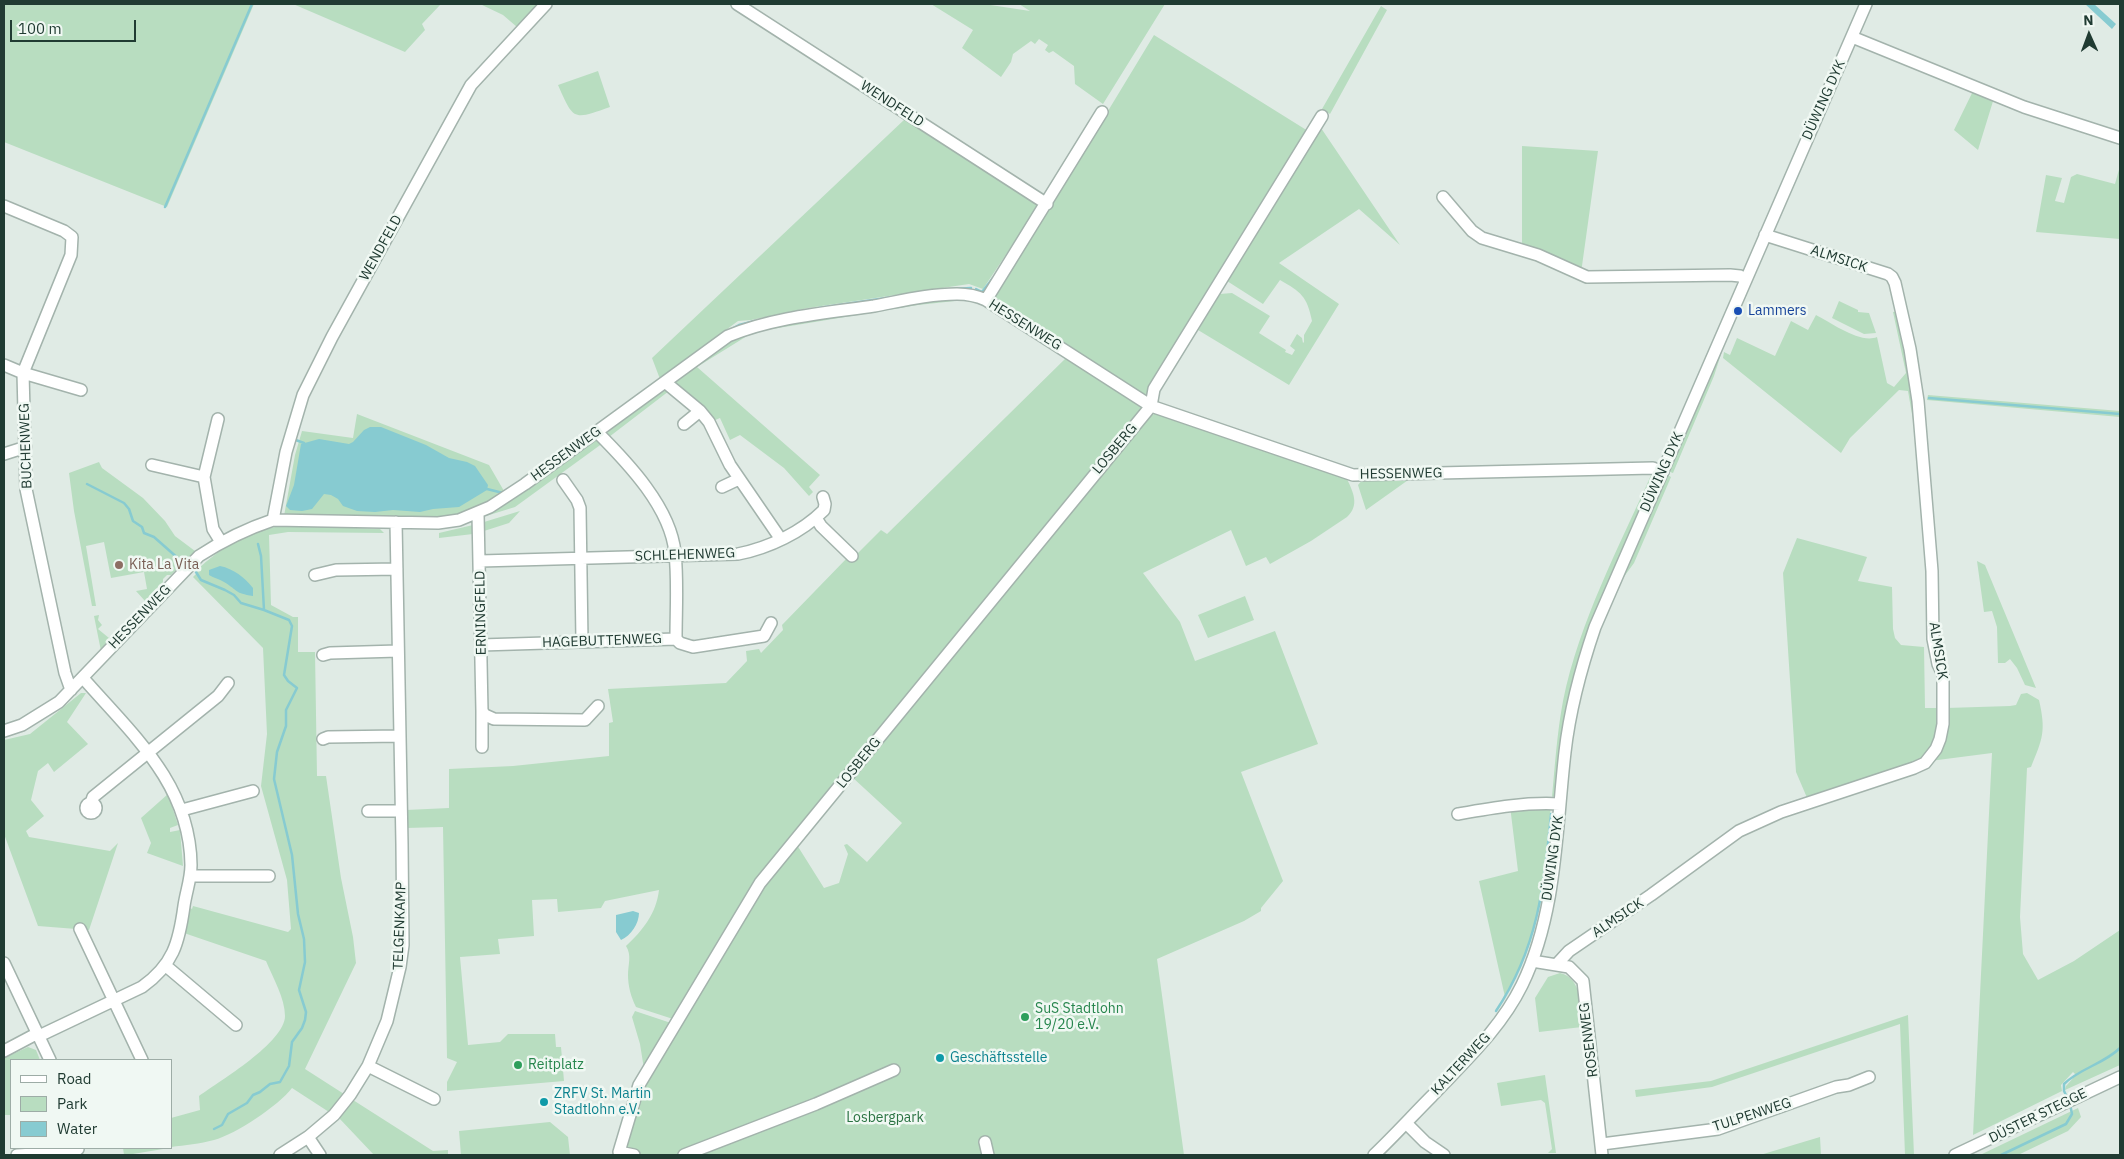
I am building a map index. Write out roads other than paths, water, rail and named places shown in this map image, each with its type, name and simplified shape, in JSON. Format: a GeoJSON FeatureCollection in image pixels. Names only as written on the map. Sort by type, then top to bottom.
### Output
{"type":"FeatureCollection","features":[{"type":"Feature","properties":{"kind":"street","name":"WENDFELD"},"geometry":{"type":"LineString","coordinates":[[272,520],[286,452],[303,395],[332,337],[471,85],[546,4]]}},
{"type":"Feature","properties":{"kind":"street","name":"WENDFELD"},"geometry":{"type":"LineString","coordinates":[[737,4],[1047,204]]}},
{"type":"Feature","properties":{"kind":"street","name":"DÜWING DYK"},"geometry":{"type":"LineString","coordinates":[[1532,961],[1549,894],[1569,721],[1584,659],[1607,596],[1866,4]]}},
{"type":"Feature","properties":{"kind":"street"},"geometry":{"type":"LineString","coordinates":[[1852,37],[2030,110],[2120,138]]}},
{"type":"Feature","properties":{"kind":"street"},"geometry":{"type":"LineString","coordinates":[[986,300],[1047,204],[1102,112]]}},
{"type":"Feature","properties":{"kind":"street"},"geometry":{"type":"LineString","coordinates":[[1151,406],[1154,389],[1322,116]]}},
{"type":"Feature","properties":{"kind":"street"},"geometry":{"type":"LineString","coordinates":[[1443,197],[1472,232],[1482,238],[1538,255],[1587,276],[1730,275],[1740,276],[1746,280]]}},
{"type":"Feature","properties":{"kind":"street","name":"BUCHENWEG"},"geometry":{"type":"LineString","coordinates":[[4,206],[64,231],[72,237],[71,255],[23,373],[26,488],[65,673],[71,690]]}},
{"type":"Feature","properties":{"kind":"street","name":"ALMSICK"},"geometry":{"type":"LineString","coordinates":[[1558,964],[1569,951],[1651,896],[1739,831],[1780,812],[1925,763],[1932,756],[1940,739],[1943,724],[1944,674],[1938,664],[1933,639],[1932,570],[1918,401],[1910,349],[1895,284],[1892,277],[1888,274],[1765,235]]}},
{"type":"Feature","properties":{"kind":"street","name":"HESSENWEG"},"geometry":{"type":"LineString","coordinates":[[4,732],[41,714],[59,702],[199,556],[221,542],[272,520],[438,523],[459,520],[478,514],[525,484],[728,336],[755,326],[794,318],[939,296],[974,295],[986,300],[1151,406],[1353,475],[1653,468],[1662,472]]}},
{"type":"Feature","properties":{"kind":"street"},"geometry":{"type":"LineString","coordinates":[[4,365],[23,373],[81,390]]}},
{"type":"Feature","properties":{"kind":"street"},"geometry":{"type":"LineString","coordinates":[[665,382],[700,411],[709,422],[739,478],[780,538]]}},
{"type":"Feature","properties":{"kind":"street","name":"LOSBERG"},"geometry":{"type":"LineString","coordinates":[[634,1155],[618,1154],[639,1084],[760,883],[1151,406]]}},
{"type":"Feature","properties":{"kind":"street"},"geometry":{"type":"LineString","coordinates":[[684,424],[700,411]]}},
{"type":"Feature","properties":{"kind":"street"},"geometry":{"type":"LineString","coordinates":[[218,419],[204,477],[212,529],[221,542]]}},
{"type":"Feature","properties":{"kind":"street"},"geometry":{"type":"LineString","coordinates":[[597,432],[630,465],[644,483],[666,524],[676,557],[676,639]]}},
{"type":"Feature","properties":{"kind":"street"},"geometry":{"type":"LineString","coordinates":[[4,454],[26,447]]}},
{"type":"Feature","properties":{"kind":"street"},"geometry":{"type":"LineString","coordinates":[[152,465],[204,477]]}},
{"type":"Feature","properties":{"kind":"street"},"geometry":{"type":"LineString","coordinates":[[722,487],[739,478]]}},
{"type":"Feature","properties":{"kind":"street"},"geometry":{"type":"LineString","coordinates":[[562,480],[579,504],[582,641]]}},
{"type":"Feature","properties":{"kind":"street"},"geometry":{"type":"LineString","coordinates":[[823,497],[824,510],[816,518],[821,526],[852,556]]}},
{"type":"Feature","properties":{"kind":"street","name":"ERNINGFELD"},"geometry":{"type":"LineString","coordinates":[[478,514],[484,714],[482,747]]}},
{"type":"Feature","properties":{"kind":"street","name":"SCHLEHENWEG"},"geometry":{"type":"LineString","coordinates":[[480,560],[676,557],[738,554],[760,548],[802,528],[816,518]]}},
{"type":"Feature","properties":{"kind":"street","name":"TELGENKAMP"},"geometry":{"type":"LineString","coordinates":[[280,1155],[308,1137],[338,1110],[368,1066],[390,1013],[402,955],[396,522]]}},
{"type":"Feature","properties":{"kind":"street"},"geometry":{"type":"LineString","coordinates":[[315,575],[336,570],[397,569]]}},
{"type":"Feature","properties":{"kind":"street","name":"HAGEBUTTENWEG"},"geometry":{"type":"LineString","coordinates":[[481,645],[676,639],[680,643],[693,647],[764,636],[771,623]]}},
{"type":"Feature","properties":{"kind":"street"},"geometry":{"type":"LineString","coordinates":[[323,656],[330,653],[398,651]]}},
{"type":"Feature","properties":{"kind":"street"},"geometry":{"type":"LineString","coordinates":[[4,1051],[142,987],[155,978],[166,966],[182,928],[190,876],[189,844],[182,810],[169,781],[148,752],[83,678]]}},
{"type":"Feature","properties":{"kind":"street"},"geometry":{"type":"LineString","coordinates":[[90,803],[93,797],[218,696],[228,683]]}},
{"type":"Feature","properties":{"kind":"street"},"geometry":{"type":"LineString","coordinates":[[484,714],[494,719],[585,720],[598,706]]}},
{"type":"Feature","properties":{"kind":"street"},"geometry":{"type":"LineString","coordinates":[[323,739],[328,737],[400,736]]}},
{"type":"Feature","properties":{"kind":"street"},"geometry":{"type":"LineString","coordinates":[[182,810],[253,791]]}},
{"type":"Feature","properties":{"kind":"street"},"geometry":{"type":"LineString","coordinates":[[1458,814],[1515,804],[1537,802],[1560,804]]}},
{"type":"Feature","properties":{"kind":"street"},"geometry":{"type":"LineString","coordinates":[[368,811],[401,810]]}},
{"type":"Feature","properties":{"kind":"street"},"geometry":{"type":"LineString","coordinates":[[190,876],[269,876]]}},
{"type":"Feature","properties":{"kind":"street"},"geometry":{"type":"LineString","coordinates":[[80,929],[115,999],[142,1059]]}},
{"type":"Feature","properties":{"kind":"street","name":"ROSENWEG"},"geometry":{"type":"LineString","coordinates":[[1532,961],[1569,967],[1583,981],[1602,1150]]}},
{"type":"Feature","properties":{"kind":"street","name":"KALTERWEG"},"geometry":{"type":"LineString","coordinates":[[1374,1155],[1490,1034],[1514,1000],[1532,961]]}},
{"type":"Feature","properties":{"kind":"street"},"geometry":{"type":"LineString","coordinates":[[4,962],[50,1059]]}},
{"type":"Feature","properties":{"kind":"street"},"geometry":{"type":"LineString","coordinates":[[166,966],[236,1025]]}},
{"type":"Feature","properties":{"kind":"street"},"geometry":{"type":"LineString","coordinates":[[368,1066],[434,1099]]}},
{"type":"Feature","properties":{"kind":"street"},"geometry":{"type":"LineString","coordinates":[[684,1155],[808,1108],[894,1070]]}},
{"type":"Feature","properties":{"kind":"street","name":"TULPENWEG"},"geometry":{"type":"LineString","coordinates":[[1602,1150],[1718,1129],[1836,1086],[1849,1085],[1869,1077]]}},
{"type":"Feature","properties":{"kind":"street","name":"DÜSTER STEGGE"},"geometry":{"type":"LineString","coordinates":[[1955,1155],[2120,1077]]}},
{"type":"Feature","properties":{"kind":"street"},"geometry":{"type":"LineString","coordinates":[[1406,1123],[1425,1142],[1444,1155]]}},
{"type":"Feature","properties":{"kind":"street"},"geometry":{"type":"LineString","coordinates":[[308,1137],[320,1155]]}},
{"type":"Feature","properties":{"kind":"street"},"geometry":{"type":"LineString","coordinates":[[985,1142],[988,1155]]}},
{"type":"Feature","properties":{"kind":"street"},"geometry":{"type":"LineString","coordinates":[[16,1155],[79,1151]]}},
{"type":"Feature","properties":{"kind":"water"},"geometry":{"type":"Polygon","coordinates":[[[2085,4],[2094,4],[2116,24],[2112,29],[2085,4]]]}},
{"type":"Feature","properties":{"kind":"water"},"geometry":{"type":"Polygon","coordinates":[[[370,427],[381,427],[426,445],[449,458],[475,466],[488,485],[487,490],[459,507],[420,512],[393,510],[357,511],[343,506],[338,499],[331,495],[324,494],[312,509],[302,511],[290,510],[286,506],[294,485],[301,444],[319,439],[349,444],[370,427]]]}},
{"type":"Feature","properties":{"kind":"water"},"geometry":{"type":"Polygon","coordinates":[[[220,566],[234,571],[246,580],[253,588],[253,596],[239,593],[224,582],[209,575],[209,570],[220,566]]]}},
{"type":"Feature","properties":{"kind":"water"},"geometry":{"type":"Polygon","coordinates":[[[633,911],[639,913],[636,925],[628,936],[621,940],[616,932],[616,915],[633,911]]]}},
{"type":"Feature","properties":{"kind":"waterway"},"geometry":{"type":"LineString","coordinates":[[165,207],[252,4]]}},
{"type":"Feature","properties":{"kind":"waterway"},"geometry":{"type":"LineString","coordinates":[[976,289],[982,292],[993,278]]}},
{"type":"Feature","properties":{"kind":"waterway"},"geometry":{"type":"LineString","coordinates":[[953,289],[971,288]]}},
{"type":"Feature","properties":{"kind":"waterway"},"geometry":{"type":"LineString","coordinates":[[819,308],[893,297]]}},
{"type":"Feature","properties":{"kind":"waterway"},"geometry":{"type":"LineString","coordinates":[[730,330],[739,325],[755,321]]}},
{"type":"Feature","properties":{"kind":"waterway"},"geometry":{"type":"LineString","coordinates":[[1929,398],[2120,414]]}},
{"type":"Feature","properties":{"kind":"waterway"},"geometry":{"type":"LineString","coordinates":[[293,439],[304,443]]}},
{"type":"Feature","properties":{"kind":"waterway"},"geometry":{"type":"LineString","coordinates":[[87,484],[124,503],[129,509],[133,521],[142,527],[144,533],[154,537],[180,560]]}},
{"type":"Feature","properties":{"kind":"waterway"},"geometry":{"type":"LineString","coordinates":[[487,489],[503,493]]}},
{"type":"Feature","properties":{"kind":"waterway"},"geometry":{"type":"LineString","coordinates":[[214,1129],[222,1125],[228,1114],[247,1103],[253,1095],[270,1084],[280,1082],[289,1066],[292,1042],[302,1028],[306,1012],[299,990],[305,962],[304,939],[298,914],[292,855],[274,779],[277,752],[286,726],[286,710],[297,688],[284,675],[292,626],[289,620],[264,610],[261,556],[258,544]]}},
{"type":"Feature","properties":{"kind":"waterway"},"geometry":{"type":"LineString","coordinates":[[196,572],[201,580],[234,595],[241,603],[264,610]]}},
{"type":"Feature","properties":{"kind":"waterway"},"geometry":{"type":"LineString","coordinates":[[1496,1011],[1521,964],[1537,916],[1542,892],[1551,814]]}},
{"type":"Feature","properties":{"kind":"waterway"},"geometry":{"type":"LineString","coordinates":[[2068,1099],[2064,1091],[2064,1084],[2120,1048]]}},
{"type":"Feature","properties":{"kind":"waterway"},"geometry":{"type":"LineString","coordinates":[[2001,1155],[2066,1124],[2072,1114],[2070,1104]]}},
{"type":"Feature","properties":{"kind":"place","name":"Lammers"},"geometry":{"type":"Point","coordinates":[1738,311]}},
{"type":"Feature","properties":{"kind":"place","name":"Kita La Vita"},"geometry":{"type":"Point","coordinates":[119,565]}},
{"type":"Feature","properties":{"kind":"place","name":"SuS Stadtlohn 19/20 e.V."},"geometry":{"type":"Point","coordinates":[1025,1017]}},
{"type":"Feature","properties":{"kind":"place","name":"Geschäftsstelle"},"geometry":{"type":"Point","coordinates":[940,1058]}},
{"type":"Feature","properties":{"kind":"place","name":"Reitplatz"},"geometry":{"type":"Point","coordinates":[518,1065]}},
{"type":"Feature","properties":{"kind":"place","name":"ZRFV St. Martin Stadtlohn e.V."},"geometry":{"type":"Point","coordinates":[544,1102]}},
{"type":"Feature","properties":{"kind":"park label","name":"Losbergpark"},"geometry":{"type":"Point","coordinates":[885,1118]}}]}
